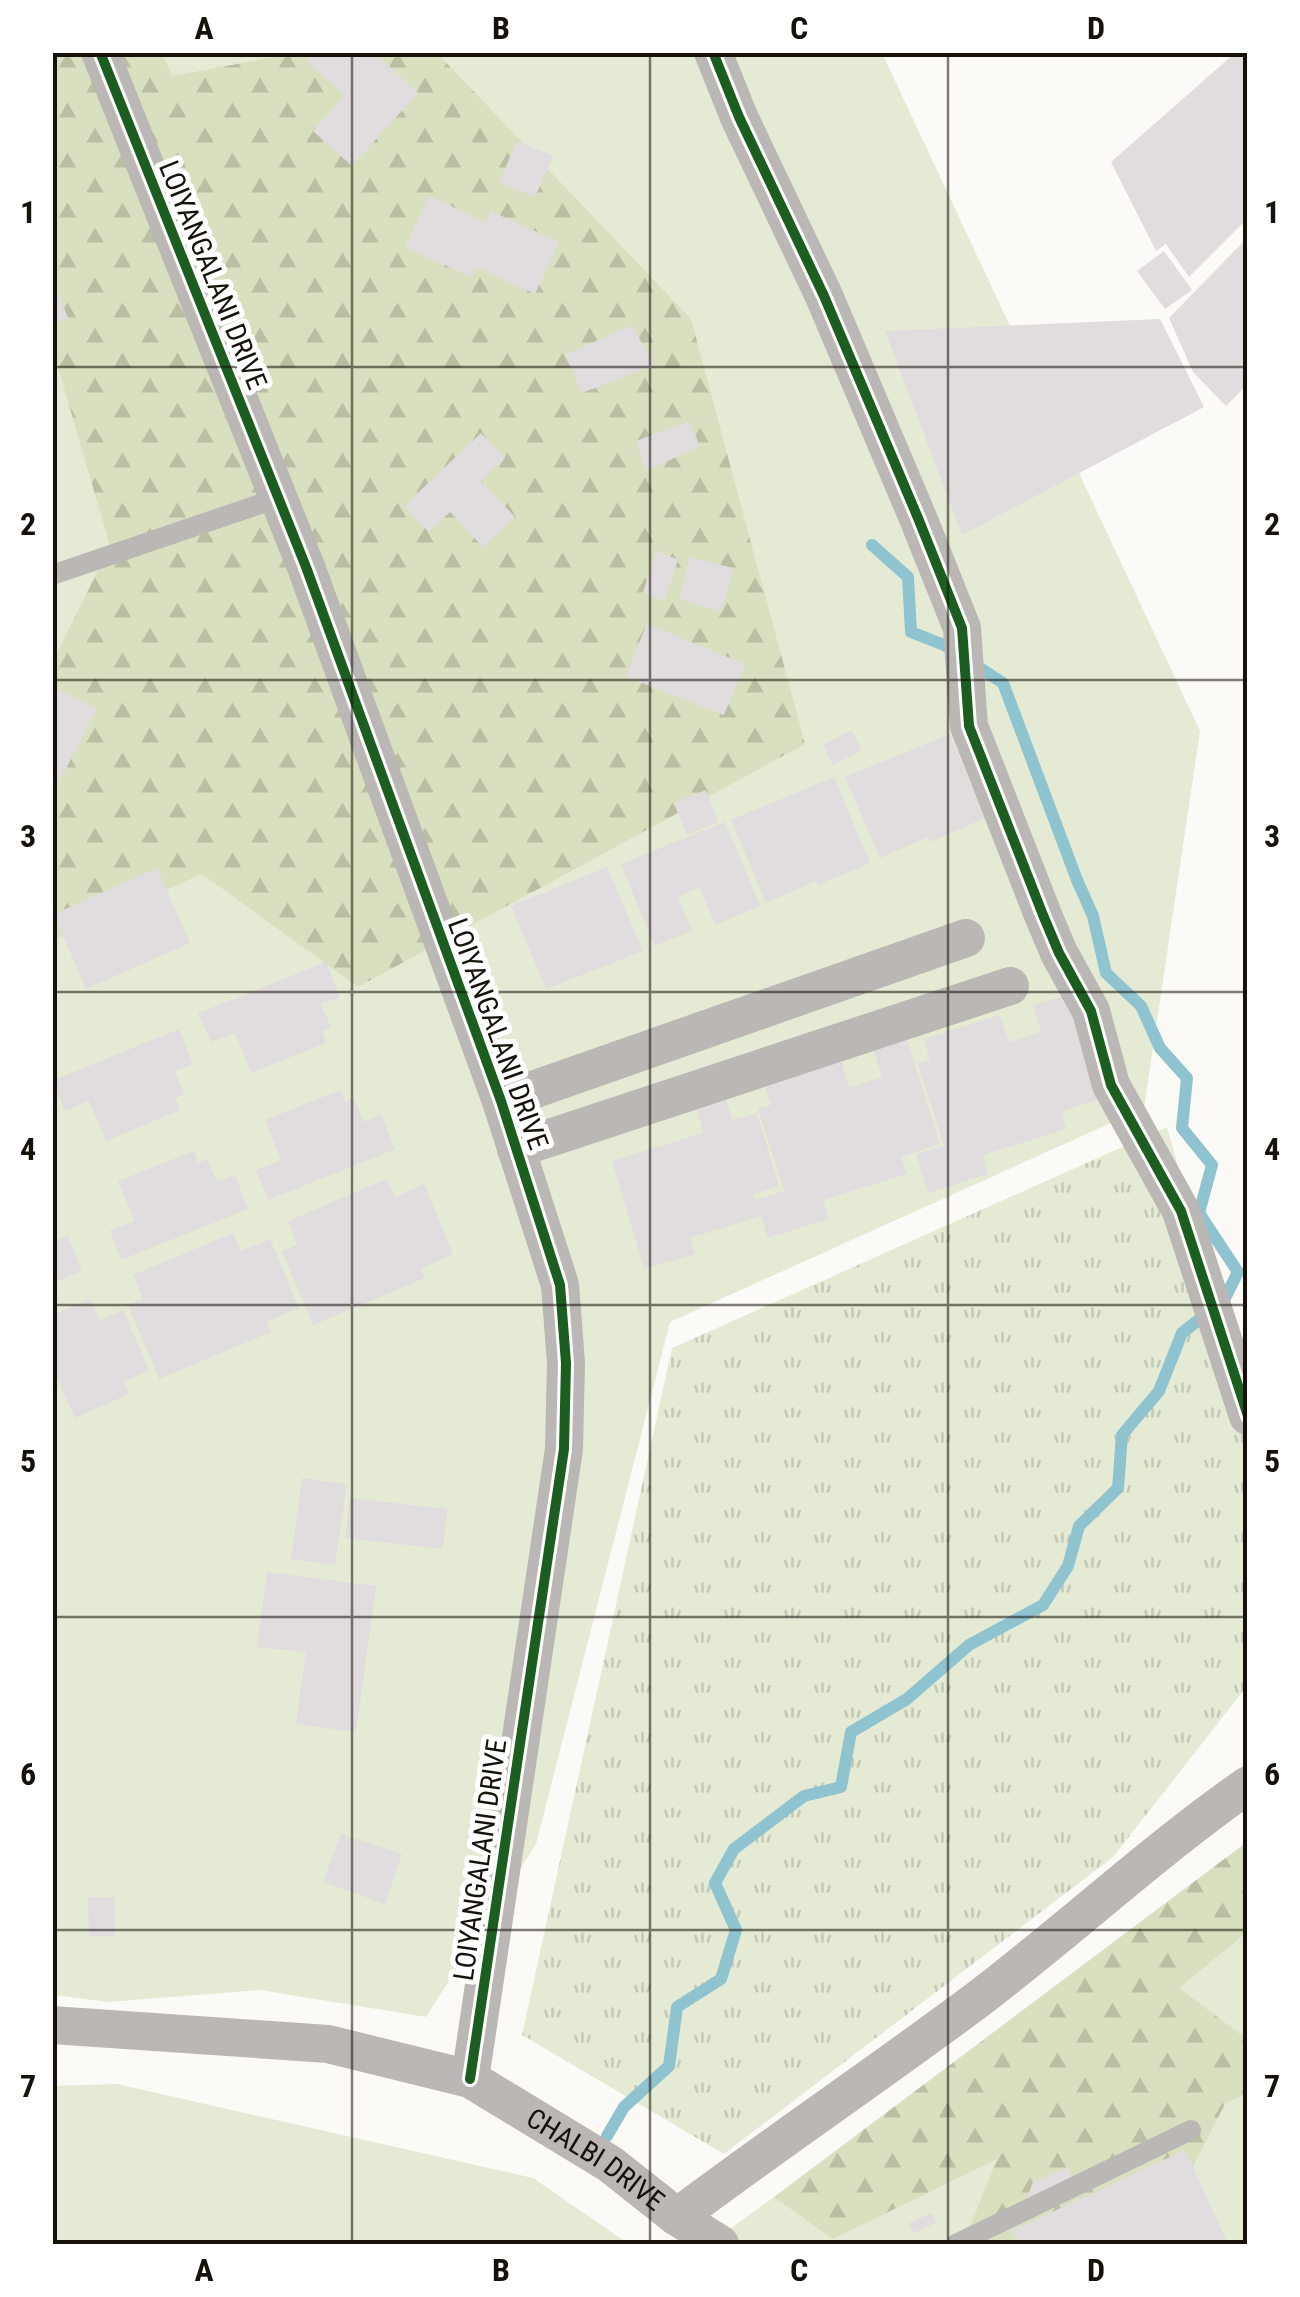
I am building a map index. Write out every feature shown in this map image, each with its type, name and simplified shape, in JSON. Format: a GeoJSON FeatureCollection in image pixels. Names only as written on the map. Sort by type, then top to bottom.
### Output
{"type":"FeatureCollection","features":[{"type":"Feature","properties":{"kind":"street","name":"LOIYANGALANI DRIVE"},"geometry":{"type":"LineString","coordinates":[[100,52],[306,568],[501,1101],[560,1285],[566,1363],[564,1448],[470,2079]]}},
{"type":"Feature","properties":{"kind":"street"},"geometry":{"type":"LineString","coordinates":[[713,52],[739,117],[824,296],[955,610],[962,628],[970,726],[1042,915],[1091,1011],[1111,1085],[1180,1212],[1248,1416]]}},
{"type":"Feature","properties":{"kind":"street"},"geometry":{"type":"LineString","coordinates":[[501,1101],[966,938]]}},
{"type":"Feature","properties":{"kind":"street"},"geometry":{"type":"LineString","coordinates":[[516,1149],[1010,986]]}},
{"type":"Feature","properties":{"kind":"street"},"geometry":{"type":"LineString","coordinates":[[677,2218],[975,2001],[1248,1785]]}},
{"type":"Feature","properties":{"kind":"street","name":"CHALBI DRIVE"},"geometry":{"type":"LineString","coordinates":[[52,2026],[328,2044],[470,2079],[610,2164],[677,2218],[720,2244]]}},
{"type":"Feature","properties":{"kind":"lane"},"geometry":{"type":"LineString","coordinates":[[52,575],[278,498]]}},
{"type":"Feature","properties":{"kind":"lane"},"geometry":{"type":"LineString","coordinates":[[956,2244],[1191,2130]]}},
{"type":"Feature","properties":{"kind":"green space"},"geometry":{"type":"Polygon","coordinates":[[[53,53],[882,53],[1200,731],[1144,1108],[670,1322],[536,1844],[426,2017],[260,1990],[109,2002],[53,1995],[53,53]]]}},
{"type":"Feature","properties":{"kind":"green space"},"geometry":{"type":"Polygon","coordinates":[[[53,53],[162,53],[172,76],[296,53],[437,53],[691,319],[805,744],[358,987],[202,874],[53,940],[52,663],[110,546],[53,350],[53,53]]]}},
{"type":"Feature","properties":{"kind":"green space"},"geometry":{"type":"Polygon","coordinates":[[[1167,1127],[1247,1414],[1247,1686],[1113,1857],[724,2154],[522,2035],[672,1348],[1167,1127]]]}},
{"type":"Feature","properties":{"kind":"green space"},"geometry":{"type":"Polygon","coordinates":[[[1247,1842],[1247,2244],[709,2244],[774,2197],[1247,1842]]]}},
{"type":"Feature","properties":{"kind":"green space"},"geometry":{"type":"Polygon","coordinates":[[[1247,1842],[1247,1932],[1179,1988],[1240,2034],[1247,2030],[1247,2093],[1225,2104],[1153,2244],[963,2244],[997,2159],[833,2239],[774,2197],[1247,1842]]]}},
{"type":"Feature","properties":{"kind":"green space"},"geometry":{"type":"Polygon","coordinates":[[[117,2084],[533,2178],[629,2244],[53,2244],[53,2086],[117,2084]]]}},
{"type":"Feature","properties":{"kind":"building"},"geometry":{"type":"Polygon","coordinates":[[[314,52],[374,52],[418,93],[352,166],[313,131],[345,95],[306,61],[314,52]]]}},
{"type":"Feature","properties":{"kind":"building"},"geometry":{"type":"Polygon","coordinates":[[[1236,52],[1248,52],[1248,218],[1189,277],[1166,244],[1156,251],[1111,162],[1236,52]]]}},
{"type":"Feature","properties":{"kind":"building"},"geometry":{"type":"Polygon","coordinates":[[[517,141],[553,156],[535,197],[499,182],[517,141]]]}},
{"type":"Feature","properties":{"kind":"building"},"geometry":{"type":"Polygon","coordinates":[[[429,196],[486,222],[491,211],[559,242],[535,294],[479,268],[471,277],[405,247],[429,196]]]}},
{"type":"Feature","properties":{"kind":"building"},"geometry":{"type":"Polygon","coordinates":[[[1248,237],[1248,384],[1226,406],[1193,372],[1169,318],[1248,237]]]}},
{"type":"Feature","properties":{"kind":"building"},"geometry":{"type":"Polygon","coordinates":[[[1164,251],[1192,290],[1165,309],[1137,271],[1164,251]]]}},
{"type":"Feature","properties":{"kind":"building"},"geometry":{"type":"Polygon","coordinates":[[[52,280],[68,318],[52,325],[52,280]]]}},
{"type":"Feature","properties":{"kind":"building"},"geometry":{"type":"Polygon","coordinates":[[[1160,319],[1204,407],[962,535],[885,331],[1160,319]]]}},
{"type":"Feature","properties":{"kind":"building"},"geometry":{"type":"Polygon","coordinates":[[[632,325],[654,365],[582,393],[565,355],[632,325]]]}},
{"type":"Feature","properties":{"kind":"building"},"geometry":{"type":"Polygon","coordinates":[[[689,421],[700,446],[646,471],[636,441],[689,421]]]}},
{"type":"Feature","properties":{"kind":"building"},"geometry":{"type":"Polygon","coordinates":[[[481,433],[505,458],[481,481],[515,517],[483,547],[450,512],[429,532],[404,506],[481,433]]]}},
{"type":"Feature","properties":{"kind":"building"},"geometry":{"type":"Polygon","coordinates":[[[656,550],[678,560],[664,601],[643,593],[656,550]]]}},
{"type":"Feature","properties":{"kind":"building"},"geometry":{"type":"Polygon","coordinates":[[[690,557],[733,568],[721,611],[679,599],[690,557]]]}},
{"type":"Feature","properties":{"kind":"building"},"geometry":{"type":"Polygon","coordinates":[[[647,624],[745,664],[724,715],[625,676],[647,624]]]}},
{"type":"Feature","properties":{"kind":"building"},"geometry":{"type":"Polygon","coordinates":[[[52,686],[97,709],[56,788],[52,786],[52,686]]]}},
{"type":"Feature","properties":{"kind":"building"},"geometry":{"type":"Polygon","coordinates":[[[851,730],[862,750],[833,765],[823,745],[851,730]]]}},
{"type":"Feature","properties":{"kind":"building"},"geometry":{"type":"Polygon","coordinates":[[[950,734],[985,818],[880,858],[845,777],[950,734]]]}},
{"type":"Feature","properties":{"kind":"building"},"geometry":{"type":"Polygon","coordinates":[[[834,777],[870,863],[766,903],[731,820],[834,777]]]}},
{"type":"Feature","properties":{"kind":"building"},"geometry":{"type":"Polygon","coordinates":[[[706,790],[718,822],[687,835],[674,803],[706,790]]]}},
{"type":"Feature","properties":{"kind":"building"},"geometry":{"type":"Polygon","coordinates":[[[725,822],[760,906],[715,925],[700,887],[678,897],[692,931],[654,946],[621,864],[725,822]]]}},
{"type":"Feature","properties":{"kind":"building"},"geometry":{"type":"Polygon","coordinates":[[[607,867],[643,951],[546,989],[511,906],[607,867]]]}},
{"type":"Feature","properties":{"kind":"building"},"geometry":{"type":"Polygon","coordinates":[[[157,868],[190,943],[86,989],[54,914],[157,868]]]}},
{"type":"Feature","properties":{"kind":"building"},"geometry":{"type":"Polygon","coordinates":[[[326,962],[340,997],[321,1004],[331,1027],[322,1031],[326,1043],[251,1073],[235,1033],[211,1042],[198,1013],[326,962]]]}},
{"type":"Feature","properties":{"kind":"building"},"geometry":{"type":"Polygon","coordinates":[[[1067,995],[1099,1099],[1061,1112],[1066,1129],[983,1155],[988,1174],[928,1193],[916,1154],[944,1146],[918,1064],[930,1060],[924,1039],[1000,1015],[1009,1042],[1041,1032],[1033,1005],[1067,995]]]}},
{"type":"Feature","properties":{"kind":"building"},"geometry":{"type":"Polygon","coordinates":[[[179,1029],[193,1064],[175,1071],[184,1094],[175,1098],[180,1110],[106,1141],[89,1101],[65,1111],[52,1081],[179,1029]]]}},
{"type":"Feature","properties":{"kind":"building"},"geometry":{"type":"Polygon","coordinates":[[[907,1040],[940,1144],[901,1157],[907,1174],[823,1200],[829,1219],[768,1238],[761,1216],[690,1238],[695,1254],[644,1269],[612,1161],[703,1133],[695,1103],[725,1095],[732,1120],[757,1113],[779,1186],[753,1194],[755,1200],[784,1191],[758,1109],[771,1105],[764,1084],[841,1060],[849,1088],[882,1077],[874,1051],[907,1040]]]}},
{"type":"Feature","properties":{"kind":"building"},"geometry":{"type":"Polygon","coordinates":[[[340,1090],[345,1102],[354,1098],[364,1122],[381,1114],[395,1149],[268,1200],[256,1170],[281,1160],[265,1120],[340,1090]]]}},
{"type":"Feature","properties":{"kind":"building"},"geometry":{"type":"Polygon","coordinates":[[[194,1151],[198,1163],[207,1159],[217,1182],[235,1175],[248,1209],[121,1260],[110,1230],[135,1221],[118,1181],[194,1151]]]}},
{"type":"Feature","properties":{"kind":"building"},"geometry":{"type":"Polygon","coordinates":[[[387,1179],[395,1197],[424,1184],[453,1254],[421,1268],[425,1278],[313,1325],[282,1251],[297,1245],[288,1221],[387,1179]]]}},
{"type":"Feature","properties":{"kind":"building"},"geometry":{"type":"Polygon","coordinates":[[[233,1233],[241,1251],[270,1239],[299,1308],[266,1322],[271,1332],[159,1379],[128,1305],[143,1299],[133,1275],[233,1233]]]}},
{"type":"Feature","properties":{"kind":"building"},"geometry":{"type":"Polygon","coordinates":[[[68,1236],[82,1271],[52,1283],[52,1242],[68,1236]]]}},
{"type":"Feature","properties":{"kind":"building"},"geometry":{"type":"Polygon","coordinates":[[[90,1299],[100,1320],[123,1310],[149,1370],[124,1382],[129,1394],[75,1418],[52,1367],[52,1315],[90,1299]]]}},
{"type":"Feature","properties":{"kind":"building"},"geometry":{"type":"Polygon","coordinates":[[[302,1478],[347,1484],[335,1565],[291,1559],[302,1478]]]}},
{"type":"Feature","properties":{"kind":"building"},"geometry":{"type":"Polygon","coordinates":[[[350,1498],[447,1509],[443,1549],[345,1538],[350,1498]]]}},
{"type":"Feature","properties":{"kind":"building"},"geometry":{"type":"Polygon","coordinates":[[[267,1572],[376,1586],[356,1732],[296,1724],[306,1652],[257,1647],[267,1572]]]}},
{"type":"Feature","properties":{"kind":"building"},"geometry":{"type":"Polygon","coordinates":[[[341,1834],[402,1854],[385,1904],[323,1882],[341,1834]]]}},
{"type":"Feature","properties":{"kind":"building"},"geometry":{"type":"Polygon","coordinates":[[[88,1897],[114,1897],[115,1936],[89,1936],[88,1897]]]}},
{"type":"Feature","properties":{"kind":"building"},"geometry":{"type":"Polygon","coordinates":[[[1185,2150],[1228,2244],[1018,2244],[1011,2231],[1185,2150]]]}},
{"type":"Feature","properties":{"kind":"building"},"geometry":{"type":"Polygon","coordinates":[[[1068,2167],[1074,2182],[1025,2202],[1033,2182],[1068,2167]]]}},
{"type":"Feature","properties":{"kind":"building"},"geometry":{"type":"Polygon","coordinates":[[[932,2213],[936,2223],[913,2233],[909,2223],[932,2213]]]}},
{"type":"Feature","properties":{"kind":"waterway"},"geometry":{"type":"LineString","coordinates":[[872,545],[908,577],[911,632],[955,652]]}},
{"type":"Feature","properties":{"kind":"waterway"},"geometry":{"type":"LineString","coordinates":[[607,2136],[624,2107],[669,2066],[677,2007],[721,1979],[736,1930],[715,1883],[734,1849],[804,1796],[841,1787],[851,1732],[907,1699],[969,1645],[1043,1605],[1068,1566],[1079,1526],[1118,1488],[1122,1435],[1159,1391],[1182,1333],[1224,1300],[1238,1272],[1199,1213],[1212,1165],[1182,1128],[1187,1078],[1160,1048],[1141,1006],[1106,973],[1093,916],[1003,683],[972,663]]}},
{"type":"Feature","properties":{"kind":"cycle path"},"geometry":{"type":"LineString","coordinates":[[100,52],[306,567],[501,1101],[560,1285],[566,1363],[564,1449],[470,2079]]}},
{"type":"Feature","properties":{"kind":"cycle path"},"geometry":{"type":"LineString","coordinates":[[713,52],[739,117],[824,296],[962,628],[969,726],[1059,953],[1091,1011],[1111,1085],[1181,1211],[1248,1416]]}}]}
